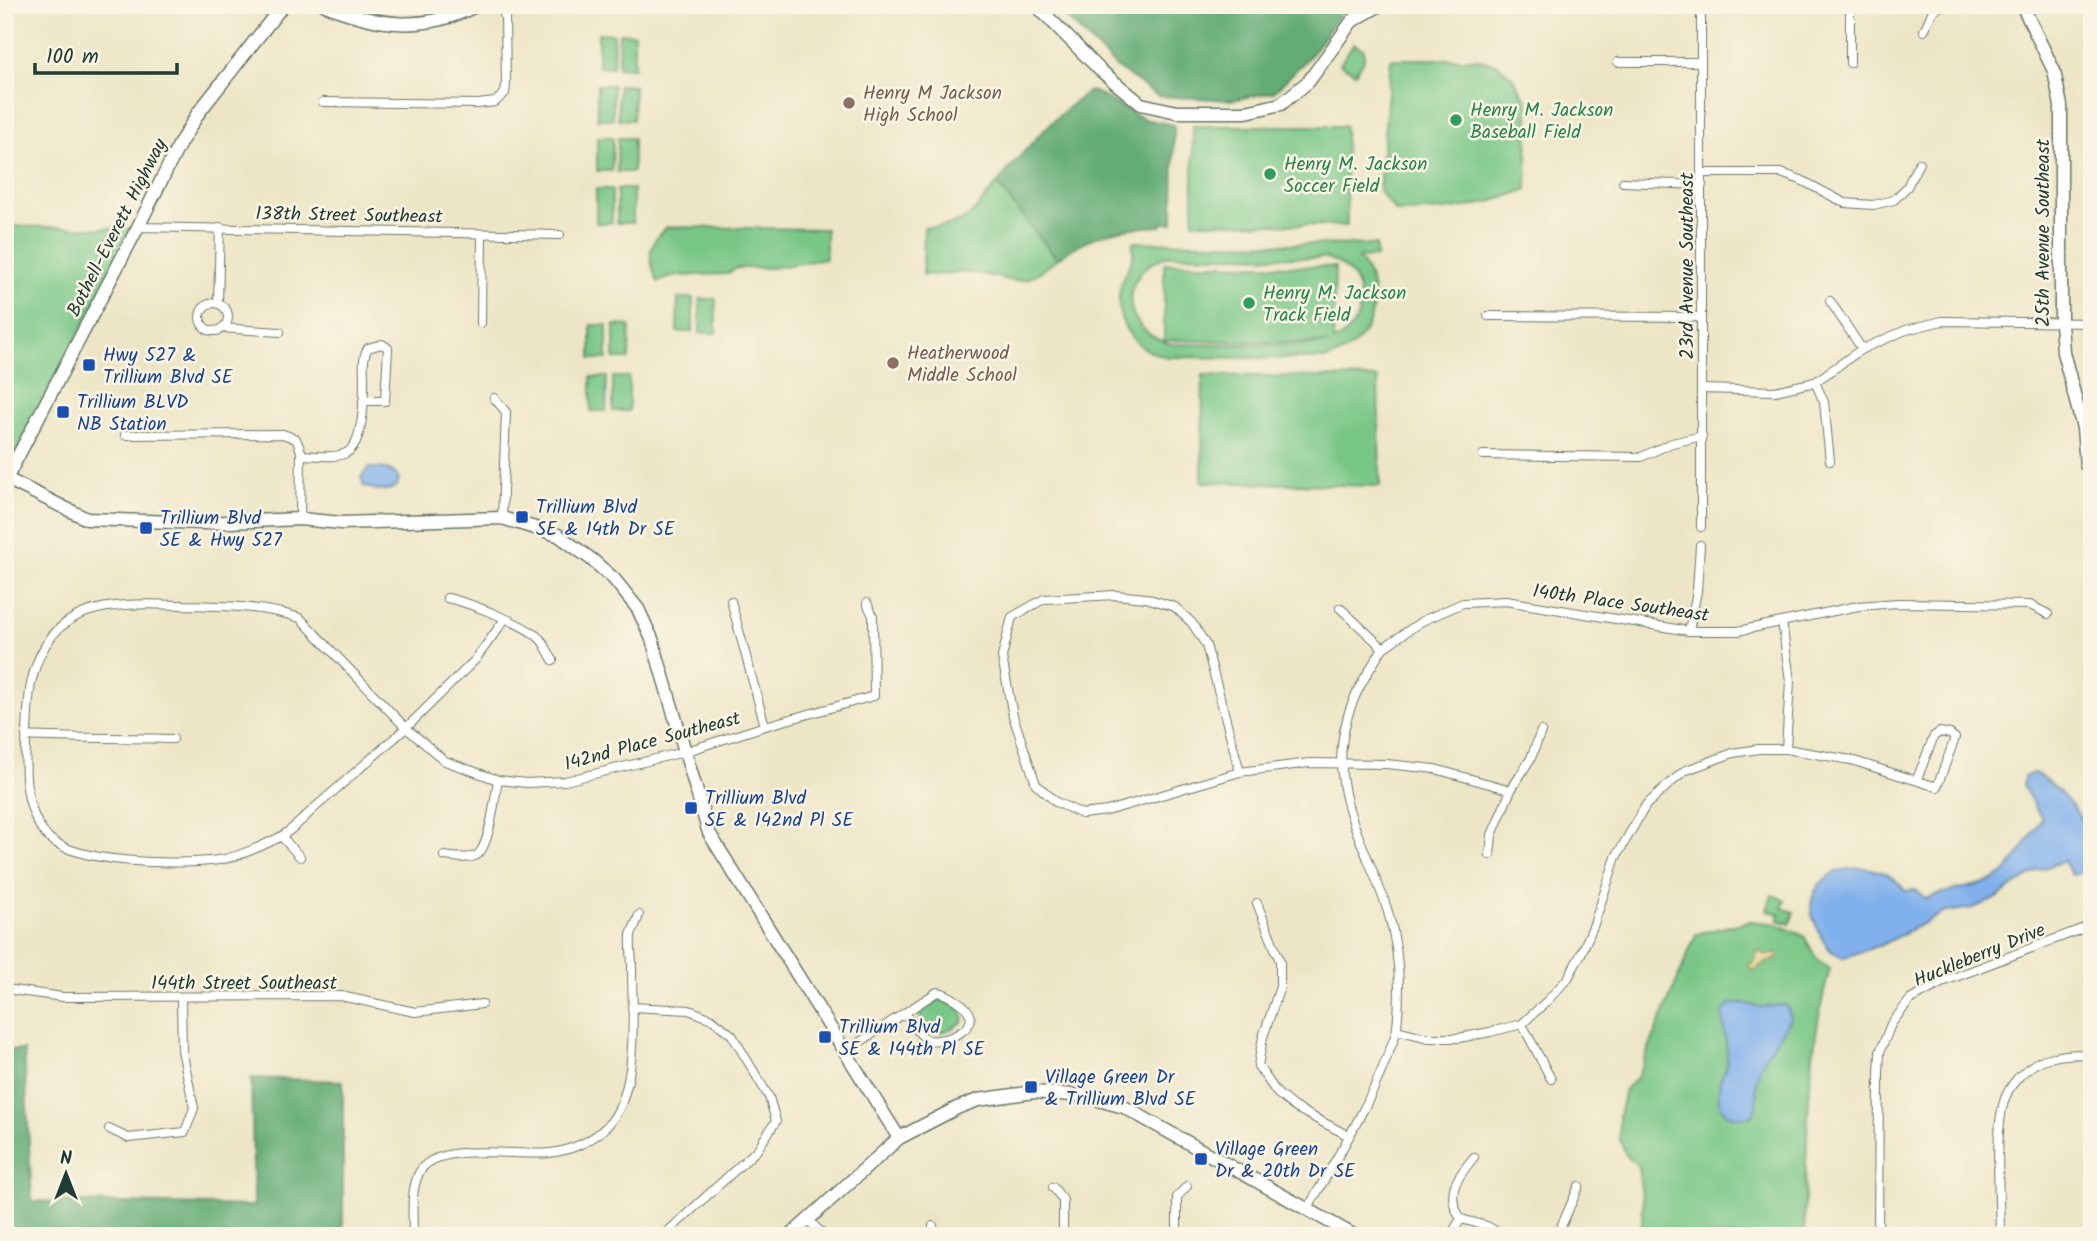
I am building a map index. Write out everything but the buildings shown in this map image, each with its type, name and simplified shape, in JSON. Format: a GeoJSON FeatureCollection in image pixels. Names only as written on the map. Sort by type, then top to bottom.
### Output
{"type":"FeatureCollection","features":[{"type":"Feature","properties":{"kind":"street","name":"Bothell-Everett Highway"},"geometry":{"type":"LineString","coordinates":[[6,479],[198,112],[283,5]]}},
{"type":"Feature","properties":{"kind":"street"},"geometry":{"type":"LineString","coordinates":[[325,5],[358,18],[388,24],[426,22],[458,15],[477,5]]}},
{"type":"Feature","properties":{"kind":"street"},"geometry":{"type":"LineString","coordinates":[[323,102],[495,102],[505,93],[506,85],[505,17],[500,5]]}},
{"type":"Feature","properties":{"kind":"street"},"geometry":{"type":"LineString","coordinates":[[1036,5],[1100,70],[1141,104],[1177,112],[1246,112],[1280,104],[1308,80],[1352,21],[1380,5]]}},
{"type":"Feature","properties":{"kind":"street","name":"23rd Avenue Southeast"},"geometry":{"type":"LineString","coordinates":[[1701,5],[1701,527]]}},
{"type":"Feature","properties":{"kind":"street"},"geometry":{"type":"LineString","coordinates":[[1850,5],[1850,63]]}},
{"type":"Feature","properties":{"kind":"street"},"geometry":{"type":"LineString","coordinates":[[1924,30],[1933,10],[1944,5]]}},
{"type":"Feature","properties":{"kind":"street","name":"25th Avenue Southeast"},"geometry":{"type":"LineString","coordinates":[[2022,5],[2054,71],[2061,106],[2063,352],[2083,428],[2086,466]]}},
{"type":"Feature","properties":{"kind":"street"},"geometry":{"type":"LineString","coordinates":[[1618,62],[1700,62]]}},
{"type":"Feature","properties":{"kind":"street"},"geometry":{"type":"LineString","coordinates":[[1702,173],[1781,173],[1801,180],[1845,203],[1873,205],[1894,200],[1907,187],[1919,163]]}},
{"type":"Feature","properties":{"kind":"street"},"geometry":{"type":"LineString","coordinates":[[1623,182],[1702,185]]}},
{"type":"Feature","properties":{"kind":"street","name":"138th Street Southeast"},"geometry":{"type":"LineString","coordinates":[[138,227],[559,235]]}},
{"type":"Feature","properties":{"kind":"street"},"geometry":{"type":"LineString","coordinates":[[220,227],[218,303],[227,312],[227,321],[222,328]]}},
{"type":"Feature","properties":{"kind":"street"},"geometry":{"type":"LineString","coordinates":[[481,323],[482,233]]}},
{"type":"Feature","properties":{"kind":"street"},"geometry":{"type":"LineString","coordinates":[[1830,302],[1862,349]]}},
{"type":"Feature","properties":{"kind":"street"},"geometry":{"type":"LineString","coordinates":[[218,303],[204,306],[200,319],[208,330],[222,328],[280,332]]}},
{"type":"Feature","properties":{"kind":"street"},"geometry":{"type":"LineString","coordinates":[[1488,316],[1700,317]]}},
{"type":"Feature","properties":{"kind":"street"},"geometry":{"type":"LineString","coordinates":[[1702,389],[1775,391],[1815,382],[1862,349],[1906,330],[1942,321],[2092,323]]}},
{"type":"Feature","properties":{"kind":"street"},"geometry":{"type":"LineString","coordinates":[[301,455],[338,455],[354,447],[358,439],[363,401],[364,354],[368,348],[382,344],[388,348],[389,358],[386,401],[363,401]]}},
{"type":"Feature","properties":{"kind":"street"},"geometry":{"type":"LineString","coordinates":[[1815,382],[1824,402],[1830,461]]}},
{"type":"Feature","properties":{"kind":"street"},"geometry":{"type":"LineString","coordinates":[[494,398],[506,412],[502,518]]}},
{"type":"Feature","properties":{"kind":"street"},"geometry":{"type":"LineString","coordinates":[[125,435],[282,434],[296,439],[301,455],[300,519]]}},
{"type":"Feature","properties":{"kind":"street"},"geometry":{"type":"LineString","coordinates":[[1483,455],[1641,457],[1672,443],[1702,436]]}},
{"type":"Feature","properties":{"kind":"street"},"geometry":{"type":"LineString","coordinates":[[6,479],[88,519],[203,523],[300,519],[341,523],[502,518],[558,535],[591,559],[614,579],[638,609],[652,639],[709,833],[899,1138]]}},
{"type":"Feature","properties":{"kind":"street"},"geometry":{"type":"LineString","coordinates":[[1689,631],[1697,591],[1700,545]]}},
{"type":"Feature","properties":{"kind":"street"},"geometry":{"type":"LineString","coordinates":[[1240,772],[1206,645],[1192,623],[1175,607],[1146,598],[1115,595],[1044,599],[1012,617],[1002,657],[1013,716],[1036,784],[1056,802],[1082,814],[1107,811],[1240,772],[1309,763],[1386,764],[1435,769],[1511,790]]}},
{"type":"Feature","properties":{"kind":"street"},"geometry":{"type":"LineString","coordinates":[[447,598],[466,601],[541,639],[553,660]]}},
{"type":"Feature","properties":{"kind":"street"},"geometry":{"type":"LineString","coordinates":[[731,601],[765,726]]}},
{"type":"Feature","properties":{"kind":"street","name":"140th Place Southeast"},"geometry":{"type":"LineString","coordinates":[[1383,648],[1422,621],[1463,603],[1506,601],[1689,631],[1738,631],[1858,606],[1898,603],[2030,605],[2048,614]]}},
{"type":"Feature","properties":{"kind":"street","name":"142nd Place Southeast"},"geometry":{"type":"LineString","coordinates":[[26,736],[31,682],[38,659],[66,622],[98,607],[126,603],[245,606],[276,610],[300,618],[406,728],[445,761],[498,780],[527,783],[565,781],[684,752],[874,696],[873,616],[867,603]]}},
{"type":"Feature","properties":{"kind":"street"},"geometry":{"type":"LineString","coordinates":[[1308,1208],[1377,1083],[1397,1030],[1398,954],[1377,877],[1346,805],[1340,763],[1346,720],[1356,690],[1383,648],[1340,608]]}},
{"type":"Feature","properties":{"kind":"street"},"geometry":{"type":"LineString","coordinates":[[173,739],[110,736],[79,740],[26,736],[26,783],[46,835],[76,852],[103,859],[182,862],[220,860],[244,854],[282,837],[406,728],[475,660],[505,619]]}},
{"type":"Feature","properties":{"kind":"street"},"geometry":{"type":"LineString","coordinates":[[1782,622],[1790,681],[1786,748]]}},
{"type":"Feature","properties":{"kind":"street"},"geometry":{"type":"LineString","coordinates":[[1490,855],[1492,835],[1511,790],[1531,758],[1541,731]]}},
{"type":"Feature","properties":{"kind":"street"},"geometry":{"type":"LineString","coordinates":[[1397,1030],[1428,1038],[1459,1038],[1522,1024],[1568,978],[1594,924],[1616,857],[1646,805],[1684,771],[1732,753],[1786,748],[1851,760],[1937,787],[1955,738],[1940,732],[1934,736],[1917,779]]}},
{"type":"Feature","properties":{"kind":"street"},"geometry":{"type":"LineString","coordinates":[[444,856],[462,858],[476,855],[484,846],[498,780]]}},
{"type":"Feature","properties":{"kind":"street"},"geometry":{"type":"LineString","coordinates":[[282,837],[300,857]]}},
{"type":"Feature","properties":{"kind":"street"},"geometry":{"type":"LineString","coordinates":[[1256,903],[1280,961],[1280,987],[1266,1024],[1258,1066],[1277,1093],[1294,1107],[1349,1136]]}},
{"type":"Feature","properties":{"kind":"street"},"geometry":{"type":"LineString","coordinates":[[413,1236],[413,1196],[419,1173],[427,1162],[462,1152],[549,1153],[580,1146],[607,1126],[621,1106],[628,1078],[632,934],[639,915]]}},
{"type":"Feature","properties":{"kind":"street","name":"Huckleberry Drive"},"geometry":{"type":"LineString","coordinates":[[1878,1236],[1880,1052],[1891,1024],[1910,1000],[1945,981],[2092,925]]}},
{"type":"Feature","properties":{"kind":"street","name":"144th Street Southeast"},"geometry":{"type":"LineString","coordinates":[[5,989],[63,997],[341,996],[415,1012],[482,1004]]}},
{"type":"Feature","properties":{"kind":"street"},"geometry":{"type":"LineString","coordinates":[[846,1051],[937,992],[946,993],[967,1007],[971,1014],[966,1030],[931,1041],[925,1039],[905,1013]]}},
{"type":"Feature","properties":{"kind":"street"},"geometry":{"type":"LineString","coordinates":[[109,1129],[128,1138],[185,1132],[194,1108],[182,1051],[181,998]]}},
{"type":"Feature","properties":{"kind":"street"},"geometry":{"type":"LineString","coordinates":[[632,1007],[688,1010],[712,1019],[732,1035],[769,1097],[776,1121],[757,1150],[663,1236]]}},
{"type":"Feature","properties":{"kind":"street"},"geometry":{"type":"LineString","coordinates":[[1522,1024],[1550,1079]]}},
{"type":"Feature","properties":{"kind":"street"},"geometry":{"type":"LineString","coordinates":[[2000,1236],[2000,1122],[2006,1095],[2016,1080],[2038,1061],[2064,1055],[2092,1056]]}},
{"type":"Feature","properties":{"kind":"street"},"geometry":{"type":"LineString","coordinates":[[790,1236],[899,1138],[937,1117],[978,1100],[1034,1092],[1084,1096],[1124,1107],[1355,1236]]}},
{"type":"Feature","properties":{"kind":"street"},"geometry":{"type":"LineString","coordinates":[[1474,1157],[1457,1178],[1453,1206],[1461,1219],[1487,1226],[1504,1236]]}},
{"type":"Feature","properties":{"kind":"street"},"geometry":{"type":"LineString","coordinates":[[1177,1236],[1177,1196],[1187,1186]]}},
{"type":"Feature","properties":{"kind":"street"},"geometry":{"type":"LineString","coordinates":[[1557,1236],[1579,1186]]}},
{"type":"Feature","properties":{"kind":"street"},"geometry":{"type":"LineString","coordinates":[[1053,1187],[1063,1200],[1063,1236]]}},
{"type":"Feature","properties":{"kind":"street"},"geometry":{"type":"LineString","coordinates":[[1450,1236],[1461,1219]]}},
{"type":"Feature","properties":{"kind":"street"},"geometry":{"type":"LineString","coordinates":[[808,1220],[825,1236]]}},
{"type":"Feature","properties":{"kind":"street"},"geometry":{"type":"LineString","coordinates":[[933,1226],[933,1236]]}},
{"type":"Feature","properties":{"kind":"green space"},"geometry":{"type":"Polygon","coordinates":[[[1054,5],[1347,5],[1309,57],[1274,92],[1231,100],[1158,96],[1117,68],[1054,5]]]}},
{"type":"Feature","properties":{"kind":"green space"},"geometry":{"type":"Polygon","coordinates":[[[598,33],[614,34],[613,67],[598,67],[598,33]]]}},
{"type":"Feature","properties":{"kind":"green space"},"geometry":{"type":"Polygon","coordinates":[[[619,33],[634,34],[634,68],[618,67],[619,33]]]}},
{"type":"Feature","properties":{"kind":"green space"},"geometry":{"type":"Polygon","coordinates":[[[1354,43],[1364,50],[1364,60],[1355,73],[1340,64],[1354,43]]]}},
{"type":"Feature","properties":{"kind":"green space","name":"Henry M. Jackson Baseball Field"},"geometry":{"type":"Polygon","coordinates":[[[1391,59],[1478,59],[1497,64],[1512,77],[1528,102],[1527,189],[1494,201],[1463,208],[1396,212],[1379,191],[1391,59]]]}},
{"type":"Feature","properties":{"kind":"green space"},"geometry":{"type":"Polygon","coordinates":[[[597,85],[613,85],[613,119],[597,119],[597,85]]]}},
{"type":"Feature","properties":{"kind":"green space"},"geometry":{"type":"Polygon","coordinates":[[[618,85],[634,86],[633,120],[618,119],[618,85]]]}},
{"type":"Feature","properties":{"kind":"green space"},"geometry":{"type":"Polygon","coordinates":[[[1089,91],[1144,119],[1174,125],[1173,223],[1106,233],[1082,243],[1057,259],[997,184],[1040,134],[1089,91]]]}},
{"type":"Feature","properties":{"kind":"green space","name":"Henry M. Jackson Soccer Field"},"geometry":{"type":"Polygon","coordinates":[[[1193,126],[1345,126],[1347,226],[1193,222],[1193,126]]]}},
{"type":"Feature","properties":{"kind":"green space"},"geometry":{"type":"Polygon","coordinates":[[[597,137],[613,137],[612,171],[597,171],[597,137]]]}},
{"type":"Feature","properties":{"kind":"green space"},"geometry":{"type":"Polygon","coordinates":[[[618,138],[633,138],[633,172],[617,172],[618,138]]]}},
{"type":"Feature","properties":{"kind":"green space"},"geometry":{"type":"Polygon","coordinates":[[[997,184],[1057,259],[1033,276],[1016,281],[972,273],[923,275],[924,227],[959,222],[981,204],[997,184]]]}},
{"type":"Feature","properties":{"kind":"green space"},"geometry":{"type":"Polygon","coordinates":[[[596,189],[612,189],[612,223],[596,223],[596,189]]]}},
{"type":"Feature","properties":{"kind":"green space"},"geometry":{"type":"Polygon","coordinates":[[[617,189],[633,189],[633,223],[617,223],[617,189]]]}},
{"type":"Feature","properties":{"kind":"green space"},"geometry":{"type":"Polygon","coordinates":[[[5,226],[134,229],[5,474],[5,226]]]}},
{"type":"Feature","properties":{"kind":"green space"},"geometry":{"type":"Polygon","coordinates":[[[667,227],[826,229],[826,259],[771,268],[737,268],[726,274],[674,276],[658,282],[652,266],[651,252],[655,239],[667,227]]]}},
{"type":"Feature","properties":{"kind":"green space"},"geometry":{"type":"Polygon","coordinates":[[[1133,242],[1376,245],[1376,257],[1358,258],[1372,287],[1371,318],[1355,344],[1326,359],[1170,357],[1157,354],[1145,349],[1128,332],[1120,310],[1121,284],[1133,257],[1133,242]],[[1171,255],[1153,262],[1141,273],[1133,286],[1130,300],[1133,313],[1141,326],[1153,337],[1171,344],[1329,343],[1164,340],[1164,263],[1335,267],[1333,341],[1350,330],[1359,312],[1360,302],[1356,282],[1347,270],[1326,258],[1171,255]]]}},
{"type":"Feature","properties":{"kind":"green space"},"geometry":{"type":"Polygon","coordinates":[[[678,298],[693,298],[693,332],[677,332],[678,298]]]}},
{"type":"Feature","properties":{"kind":"green space"},"geometry":{"type":"Polygon","coordinates":[[[700,299],[716,299],[716,333],[700,333],[700,299]]]}},
{"type":"Feature","properties":{"kind":"green space"},"geometry":{"type":"Polygon","coordinates":[[[591,325],[607,325],[607,359],[591,359],[591,325]]]}},
{"type":"Feature","properties":{"kind":"green space"},"geometry":{"type":"Polygon","coordinates":[[[614,325],[630,326],[629,359],[614,359],[614,325]]]}},
{"type":"Feature","properties":{"kind":"green space"},"geometry":{"type":"Polygon","coordinates":[[[1203,375],[1378,378],[1380,486],[1202,482],[1203,375]]]}},
{"type":"Feature","properties":{"kind":"green space"},"geometry":{"type":"Polygon","coordinates":[[[591,377],[607,377],[606,411],[591,411],[591,377]]]}},
{"type":"Feature","properties":{"kind":"green space"},"geometry":{"type":"Polygon","coordinates":[[[613,377],[629,377],[629,411],[613,411],[613,377]]]}},
{"type":"Feature","properties":{"kind":"green space"},"geometry":{"type":"Polygon","coordinates":[[[1772,895],[1785,900],[1782,908],[1794,912],[1790,924],[1778,920],[1780,914],[1767,910],[1772,895]]]}},
{"type":"Feature","properties":{"kind":"green space"},"geometry":{"type":"Polygon","coordinates":[[[1750,921],[1777,924],[1804,936],[1816,958],[1830,969],[1816,1034],[1812,1068],[1804,1236],[1641,1236],[1643,1204],[1638,1166],[1626,1155],[1619,1138],[1619,1116],[1625,1089],[1637,1078],[1696,934],[1750,921]]]}},
{"type":"Feature","properties":{"kind":"green space"},"geometry":{"type":"Polygon","coordinates":[[[941,999],[961,1009],[964,1020],[948,1030],[930,1033],[921,1022],[920,1011],[941,999]]]}},
{"type":"Feature","properties":{"kind":"green space"},"geometry":{"type":"Polygon","coordinates":[[[5,1050],[24,1050],[32,1201],[254,1206],[251,1078],[343,1081],[343,1236],[5,1236],[5,1050]]]}},
{"type":"Feature","properties":{"kind":"sand"},"geometry":{"type":"Polygon","coordinates":[[[1759,951],[1766,955],[1777,953],[1779,958],[1759,966],[1755,971],[1751,970],[1749,965],[1755,961],[1759,951]]]}},
{"type":"Feature","properties":{"kind":"water"},"geometry":{"type":"Polygon","coordinates":[[[369,468],[393,472],[399,479],[397,486],[376,490],[364,486],[361,477],[369,468]]]}},
{"type":"Feature","properties":{"kind":"water"},"geometry":{"type":"Polygon","coordinates":[[[2033,773],[2059,791],[2083,822],[2089,840],[2080,873],[2072,875],[2064,861],[2038,870],[1993,900],[1973,908],[1945,912],[1883,944],[1843,958],[1828,948],[1814,920],[1811,904],[1818,887],[1828,877],[1841,871],[1855,868],[1884,873],[1905,891],[1916,890],[1926,899],[1986,883],[2004,873],[2042,819],[2023,786],[2024,777],[2033,773]]]}},
{"type":"Feature","properties":{"kind":"water"},"geometry":{"type":"Polygon","coordinates":[[[1731,1004],[1763,1007],[1786,1005],[1791,1017],[1759,1069],[1752,1116],[1735,1117],[1724,1111],[1719,1099],[1727,1056],[1723,1012],[1731,1004]]]}},
{"type":"Feature","properties":{"kind":"place","name":"Henry M Jackson High School"},"geometry":{"type":"Point","coordinates":[849,103]}},
{"type":"Feature","properties":{"kind":"place","name":"Henry M. Jackson Baseball Field"},"geometry":{"type":"Point","coordinates":[1456,120]}},
{"type":"Feature","properties":{"kind":"place","name":"Henry M. Jackson Soccer Field"},"geometry":{"type":"Point","coordinates":[1270,174]}},
{"type":"Feature","properties":{"kind":"place","name":"Henry M. Jackson Track Field"},"geometry":{"type":"Point","coordinates":[1249,303]}},
{"type":"Feature","properties":{"kind":"place","name":"Heatherwood Middle School"},"geometry":{"type":"Point","coordinates":[893,363]}},
{"type":"Feature","properties":{"kind":"place","name":"Hwy 527 & Trillium Blvd SE"},"geometry":{"type":"Point","coordinates":[89,365]}},
{"type":"Feature","properties":{"kind":"place","name":"Trillium BLVD NB Station"},"geometry":{"type":"Point","coordinates":[63,412]}},
{"type":"Feature","properties":{"kind":"place","name":"Trillium Blvd SE & 14th Dr SE"},"geometry":{"type":"Point","coordinates":[522,517]}},
{"type":"Feature","properties":{"kind":"place","name":"Trillium Blvd SE & Hwy 527"},"geometry":{"type":"Point","coordinates":[146,528]}},
{"type":"Feature","properties":{"kind":"place","name":"Trillium Blvd SE & 142nd Pl SE"},"geometry":{"type":"Point","coordinates":[691,808]}},
{"type":"Feature","properties":{"kind":"place","name":"Trillium Blvd SE & 144th Pl SE"},"geometry":{"type":"Point","coordinates":[825,1037]}},
{"type":"Feature","properties":{"kind":"place","name":"Village Green Dr & Trillium Blvd SE"},"geometry":{"type":"Point","coordinates":[1031,1087]}},
{"type":"Feature","properties":{"kind":"place","name":"Village Green Dr & 20th Dr SE"},"geometry":{"type":"Point","coordinates":[1201,1159]}}]}
